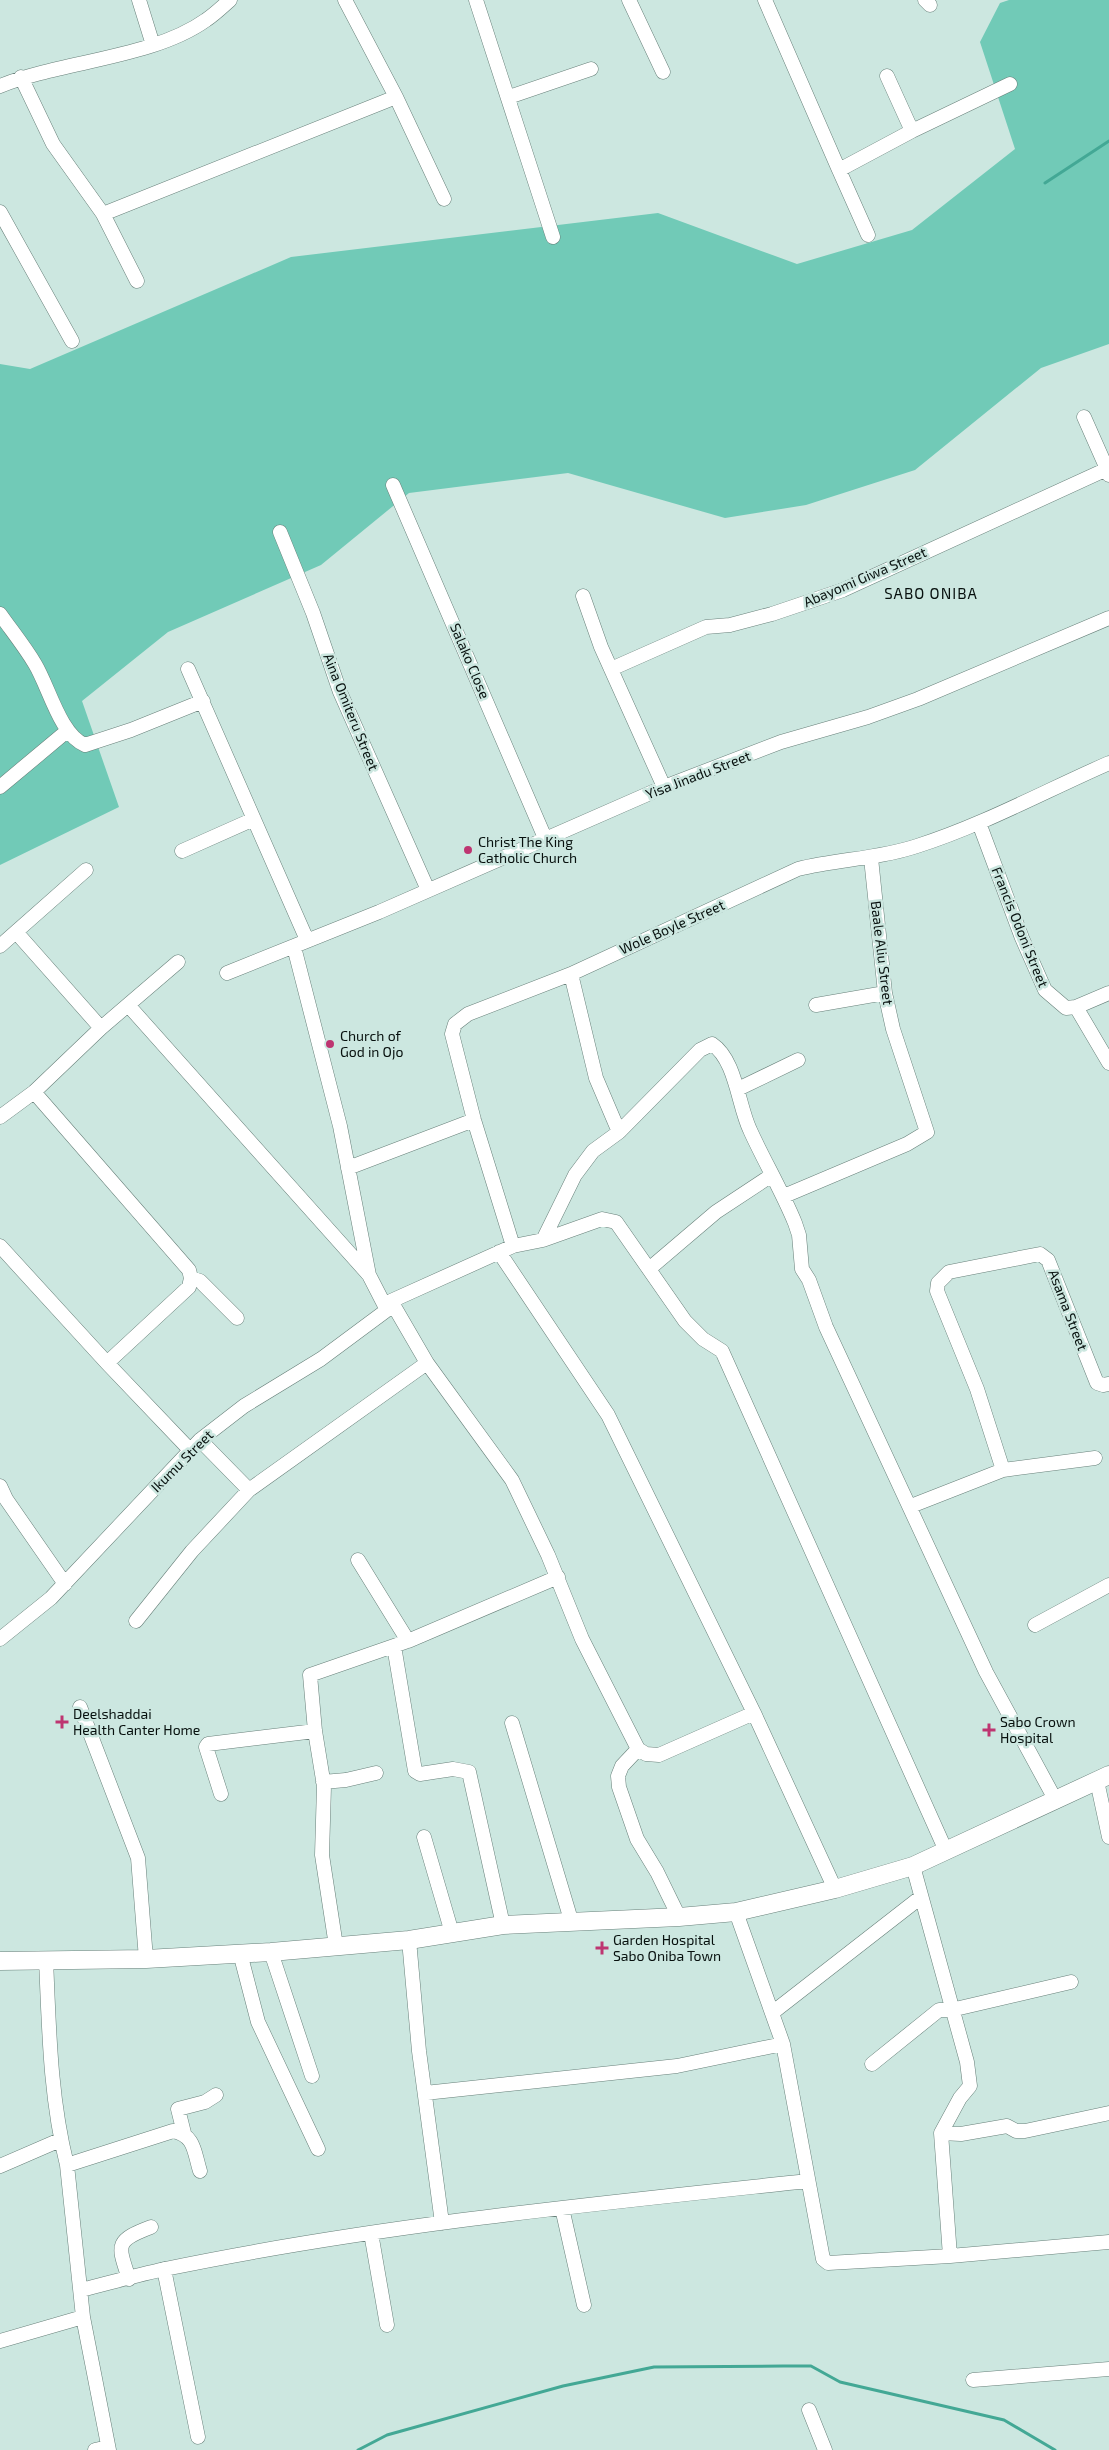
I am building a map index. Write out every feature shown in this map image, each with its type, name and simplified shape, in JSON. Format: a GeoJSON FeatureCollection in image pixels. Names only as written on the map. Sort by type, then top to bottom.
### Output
{"type":"FeatureCollection","features":[{"type":"Feature","properties":{"kind":"main road"},"geometry":{"type":"LineString","coordinates":[[0,1961],[146,1959],[271,1952],[409,1940],[502,1925],[571,1920],[679,1917],[736,1912],[835,1889],[913,1866],[1103,1778]]}},
{"type":"Feature","properties":{"kind":"street"},"geometry":{"type":"LineString","coordinates":[[139,0],[153,45]]}},
{"type":"Feature","properties":{"kind":"street"},"geometry":{"type":"LineString","coordinates":[[0,86],[21,77],[153,45],[206,20],[230,0]]}},
{"type":"Feature","properties":{"kind":"street"},"geometry":{"type":"LineString","coordinates":[[345,0],[396,97],[444,199]]}},
{"type":"Feature","properties":{"kind":"street"},"geometry":{"type":"LineString","coordinates":[[476,0],[553,236]]}},
{"type":"Feature","properties":{"kind":"street"},"geometry":{"type":"LineString","coordinates":[[629,0],[663,72]]}},
{"type":"Feature","properties":{"kind":"street"},"geometry":{"type":"LineString","coordinates":[[765,0],[868,235]]}},
{"type":"Feature","properties":{"kind":"street"},"geometry":{"type":"LineString","coordinates":[[509,97],[592,69]]}},
{"type":"Feature","properties":{"kind":"street"},"geometry":{"type":"LineString","coordinates":[[886,76],[912,131]]}},
{"type":"Feature","properties":{"kind":"street"},"geometry":{"type":"LineString","coordinates":[[21,77],[54,144],[103,214],[138,281]]}},
{"type":"Feature","properties":{"kind":"street"},"geometry":{"type":"LineString","coordinates":[[839,170],[912,131],[1010,84]]}},
{"type":"Feature","properties":{"kind":"street"},"geometry":{"type":"LineString","coordinates":[[103,214],[396,97]]}},
{"type":"Feature","properties":{"kind":"street"},"geometry":{"type":"LineString","coordinates":[[0,212],[72,341]]}},
{"type":"Feature","properties":{"kind":"street"},"geometry":{"type":"LineString","coordinates":[[1084,417],[1108,470]]}},
{"type":"Feature","properties":{"kind":"street","name":"Abayomi Giwa Street"},"geometry":{"type":"LineString","coordinates":[[611,669],[706,627],[730,625],[772,614],[843,590],[1108,470]]}},
{"type":"Feature","properties":{"kind":"street","name":"Salako Close"},"geometry":{"type":"LineString","coordinates":[[393,485],[545,838]]}},
{"type":"Feature","properties":{"kind":"street","name":"Aina Omiteru Street"},"geometry":{"type":"LineString","coordinates":[[280,532],[314,613],[340,692],[428,890]]}},
{"type":"Feature","properties":{"kind":"street"},"geometry":{"type":"LineString","coordinates":[[582,596],[611,669],[664,786]]}},
{"type":"Feature","properties":{"kind":"street"},"geometry":{"type":"LineString","coordinates":[[0,614],[36,665],[67,731],[78,742],[84,744],[131,730],[203,701]]}},
{"type":"Feature","properties":{"kind":"street","name":"Yisa Jinadu Street"},"geometry":{"type":"LineString","coordinates":[[227,973],[294,947],[428,890],[664,786],[781,742],[868,717],[918,699],[1109,618]]}},
{"type":"Feature","properties":{"kind":"street"},"geometry":{"type":"LineString","coordinates":[[188,669],[307,940]]}},
{"type":"Feature","properties":{"kind":"street"},"geometry":{"type":"LineString","coordinates":[[0,787],[67,731]]}},
{"type":"Feature","properties":{"kind":"street","name":"Wole Boyle Street"},"geometry":{"type":"LineString","coordinates":[[513,1246],[474,1120],[452,1034],[455,1024],[468,1014],[571,974],[798,869],[824,862],[871,858],[917,847],[979,823],[1109,763]]}},
{"type":"Feature","properties":{"kind":"street"},"geometry":{"type":"LineString","coordinates":[[182,851],[254,819]]}},
{"type":"Feature","properties":{"kind":"street","name":"Francis Odoni Street"},"geometry":{"type":"LineString","coordinates":[[979,823],[1022,938],[1045,990],[1066,1008],[1076,1007]]}},
{"type":"Feature","properties":{"kind":"street","name":"Baale Aliu Street"},"geometry":{"type":"LineString","coordinates":[[784,1196],[907,1144],[927,1132],[894,1029],[885,993],[871,858]]}},
{"type":"Feature","properties":{"kind":"street"},"geometry":{"type":"LineString","coordinates":[[0,946],[86,870]]}},
{"type":"Feature","properties":{"kind":"street"},"geometry":{"type":"LineString","coordinates":[[16,932],[101,1028]]}},
{"type":"Feature","properties":{"kind":"street"},"geometry":{"type":"LineString","coordinates":[[294,947],[340,1126],[369,1275]]}},
{"type":"Feature","properties":{"kind":"street"},"geometry":{"type":"LineString","coordinates":[[0,1117],[34,1092],[101,1028],[178,962]]}},
{"type":"Feature","properties":{"kind":"street"},"geometry":{"type":"LineString","coordinates":[[571,974],[596,1078],[619,1132]]}},
{"type":"Feature","properties":{"kind":"street"},"geometry":{"type":"LineString","coordinates":[[816,1005],[885,993]]}},
{"type":"Feature","properties":{"kind":"street"},"geometry":{"type":"LineString","coordinates":[[1109,993],[1076,1007],[1109,1063]]}},
{"type":"Feature","properties":{"kind":"street"},"geometry":{"type":"LineString","coordinates":[[128,1004],[369,1275],[427,1363],[512,1480],[558,1576],[582,1639],[638,1749],[646,1754],[659,1755],[754,1713]]}},
{"type":"Feature","properties":{"kind":"street"},"geometry":{"type":"LineString","coordinates":[[543,1240],[575,1174],[593,1151],[619,1132],[700,1050],[712,1044],[720,1049],[738,1089],[749,1128],[784,1196],[799,1234],[806,1274],[826,1327],[911,1506],[986,1672],[1056,1801]]}},
{"type":"Feature","properties":{"kind":"street"},"geometry":{"type":"LineString","coordinates":[[738,1089],[798,1060]]}},
{"type":"Feature","properties":{"kind":"street"},"geometry":{"type":"LineString","coordinates":[[34,1092],[188,1270],[191,1278],[189,1287],[106,1364]]}},
{"type":"Feature","properties":{"kind":"street"},"geometry":{"type":"LineString","coordinates":[[348,1168],[474,1120]]}},
{"type":"Feature","properties":{"kind":"street"},"geometry":{"type":"LineString","coordinates":[[772,1175],[716,1212],[650,1269],[685,1321],[703,1339],[722,1351],[727,1360],[946,1851]]}},
{"type":"Feature","properties":{"kind":"street","name":"Ikumu Street"},"geometry":{"type":"LineString","coordinates":[[0,1639],[65,1584],[200,1440],[244,1406],[321,1359],[389,1306],[513,1246],[543,1240],[602,1219],[610,1219],[616,1222],[650,1269]]}},
{"type":"Feature","properties":{"kind":"street"},"geometry":{"type":"LineString","coordinates":[[0,1246],[106,1364],[190,1450]]}},
{"type":"Feature","properties":{"kind":"street"},"geometry":{"type":"LineString","coordinates":[[499,1252],[608,1415],[754,1713],[835,1889]]}},
{"type":"Feature","properties":{"kind":"street","name":"Asama Street"},"geometry":{"type":"LineString","coordinates":[[1003,1470],[978,1389],[937,1292],[938,1283],[949,1272],[1040,1254],[1048,1260],[1096,1383],[1109,1384]]}},
{"type":"Feature","properties":{"kind":"street"},"geometry":{"type":"LineString","coordinates":[[191,1278],[200,1281],[237,1318]]}},
{"type":"Feature","properties":{"kind":"street"},"geometry":{"type":"LineString","coordinates":[[136,1621],[192,1551],[249,1490],[427,1363]]}},
{"type":"Feature","properties":{"kind":"street"},"geometry":{"type":"LineString","coordinates":[[200,1440],[249,1490]]}},
{"type":"Feature","properties":{"kind":"street"},"geometry":{"type":"LineString","coordinates":[[911,1506],[1003,1470],[1095,1458]]}},
{"type":"Feature","properties":{"kind":"street"},"geometry":{"type":"LineString","coordinates":[[0,1486],[6,1500],[65,1584]]}},
{"type":"Feature","properties":{"kind":"street"},"geometry":{"type":"LineString","coordinates":[[358,1560],[408,1641]]}},
{"type":"Feature","properties":{"kind":"street"},"geometry":{"type":"LineString","coordinates":[[336,1946],[322,1855],[323,1782],[315,1730],[310,1675],[408,1641],[558,1576]]}},
{"type":"Feature","properties":{"kind":"street"},"geometry":{"type":"LineString","coordinates":[[1035,1624],[1109,1585]]}},
{"type":"Feature","properties":{"kind":"street"},"geometry":{"type":"LineString","coordinates":[[394,1646],[415,1771],[420,1774],[453,1769],[469,1772],[502,1925]]}},
{"type":"Feature","properties":{"kind":"street"},"geometry":{"type":"LineString","coordinates":[[80,1707],[138,1858],[146,1959]]}},
{"type":"Feature","properties":{"kind":"street"},"geometry":{"type":"LineString","coordinates":[[512,1722],[571,1920]]}},
{"type":"Feature","properties":{"kind":"street"},"geometry":{"type":"LineString","coordinates":[[220,1794],[206,1747],[208,1744],[315,1730]]}},
{"type":"Feature","properties":{"kind":"street"},"geometry":{"type":"LineString","coordinates":[[638,1749],[622,1766],[618,1776],[619,1788],[637,1839],[657,1872],[679,1917]]}},
{"type":"Feature","properties":{"kind":"street"},"geometry":{"type":"LineString","coordinates":[[323,1782],[346,1780],[376,1773]]}},
{"type":"Feature","properties":{"kind":"street"},"geometry":{"type":"LineString","coordinates":[[1103,1778],[1109,1837]]}},
{"type":"Feature","properties":{"kind":"street"},"geometry":{"type":"LineString","coordinates":[[424,1837],[452,1933]]}},
{"type":"Feature","properties":{"kind":"street"},"geometry":{"type":"LineString","coordinates":[[913,1866],[951,2010],[967,2062],[970,2086],[960,2098],[941,2133],[950,2256]]}},
{"type":"Feature","properties":{"kind":"street"},"geometry":{"type":"LineString","coordinates":[[772,2013],[921,1897]]}},
{"type":"Feature","properties":{"kind":"street"},"geometry":{"type":"LineString","coordinates":[[736,1912],[782,2044],[820,2253],[823,2259],[828,2263],[950,2256],[1109,2242]]}},
{"type":"Feature","properties":{"kind":"street"},"geometry":{"type":"LineString","coordinates":[[409,1940],[425,2093],[442,2223]]}},
{"type":"Feature","properties":{"kind":"street"},"geometry":{"type":"LineString","coordinates":[[271,1952],[312,2076]]}},
{"type":"Feature","properties":{"kind":"street"},"geometry":{"type":"LineString","coordinates":[[240,1953],[258,2022],[318,2150]]}},
{"type":"Feature","properties":{"kind":"street"},"geometry":{"type":"LineString","coordinates":[[46,1959],[50,2062],[60,2140],[67,2164],[83,2318],[104,2449]]}},
{"type":"Feature","properties":{"kind":"street"},"geometry":{"type":"LineString","coordinates":[[872,2064],[939,2010],[951,2010],[1070,1982]]}},
{"type":"Feature","properties":{"kind":"street"},"geometry":{"type":"LineString","coordinates":[[425,2093],[677,2066],[782,2044]]}},
{"type":"Feature","properties":{"kind":"street"},"geometry":{"type":"LineString","coordinates":[[184,2133],[178,2110],[205,2102],[216,2096]]}},
{"type":"Feature","properties":{"kind":"street"},"geometry":{"type":"LineString","coordinates":[[941,2133],[960,2134],[1007,2126],[1016,2131],[1025,2131],[1109,2113]]}},
{"type":"Feature","properties":{"kind":"street"},"geometry":{"type":"LineString","coordinates":[[67,2164],[173,2131],[184,2133],[190,2138],[200,2171]]}},
{"type":"Feature","properties":{"kind":"street"},"geometry":{"type":"LineString","coordinates":[[0,2166],[60,2140]]}},
{"type":"Feature","properties":{"kind":"street"},"geometry":{"type":"LineString","coordinates":[[81,2290],[164,2269],[371,2233],[562,2208],[808,2181]]}},
{"type":"Feature","properties":{"kind":"street"},"geometry":{"type":"LineString","coordinates":[[562,2208],[584,2305]]}},
{"type":"Feature","properties":{"kind":"street"},"geometry":{"type":"LineString","coordinates":[[129,2279],[120,2245],[126,2239],[151,2227]]}},
{"type":"Feature","properties":{"kind":"street"},"geometry":{"type":"LineString","coordinates":[[371,2233],[387,2325]]}},
{"type":"Feature","properties":{"kind":"street"},"geometry":{"type":"LineString","coordinates":[[164,2269],[198,2437]]}},
{"type":"Feature","properties":{"kind":"street"},"geometry":{"type":"LineString","coordinates":[[0,2341],[83,2318]]}},
{"type":"Feature","properties":{"kind":"street"},"geometry":{"type":"LineString","coordinates":[[973,2380],[1109,2369]]}},
{"type":"Feature","properties":{"kind":"street"},"geometry":{"type":"LineString","coordinates":[[809,2410],[825,2450]]}},
{"type":"Feature","properties":{"kind":"green space"},"geometry":{"type":"Polygon","coordinates":[[[1009,0],[1109,0],[1109,344],[1041,368],[915,470],[806,505],[725,518],[568,473],[409,493],[321,565],[168,632],[82,701],[119,807],[0,865],[0,364],[30,369],[291,257],[658,213],[797,264],[912,230],[1015,149],[980,42],[1000,3],[1009,0]]]}},
{"type":"Feature","properties":{"kind":"waterway"},"geometry":{"type":"LineString","coordinates":[[1045,183],[1109,141]]}},
{"type":"Feature","properties":{"kind":"waterway"},"geometry":{"type":"LineString","coordinates":[[358,2450],[387,2435],[563,2386],[654,2367],[783,2366],[811,2366],[840,2382],[1004,2420],[1055,2450]]}},
{"type":"Feature","properties":{"kind":"place","name":"Christ The King Catholic Church"},"geometry":{"type":"Point","coordinates":[468,850]}},
{"type":"Feature","properties":{"kind":"place","name":"Church of God in Ojo"},"geometry":{"type":"Point","coordinates":[330,1044]}},
{"type":"Feature","properties":{"kind":"place","name":"Deelshaddai Health Canter Home"},"geometry":{"type":"Point","coordinates":[62,1722]}},
{"type":"Feature","properties":{"kind":"place","name":"Sabo Crown Hospital"},"geometry":{"type":"Point","coordinates":[989,1730]}},
{"type":"Feature","properties":{"kind":"place","name":"Garden Hospital Sabo Oniba Town"},"geometry":{"type":"Point","coordinates":[602,1948]}},
{"type":"Feature","properties":{"kind":"district","name":"SABO ONIBA"},"geometry":{"type":"Point","coordinates":[931,594]}}]}
